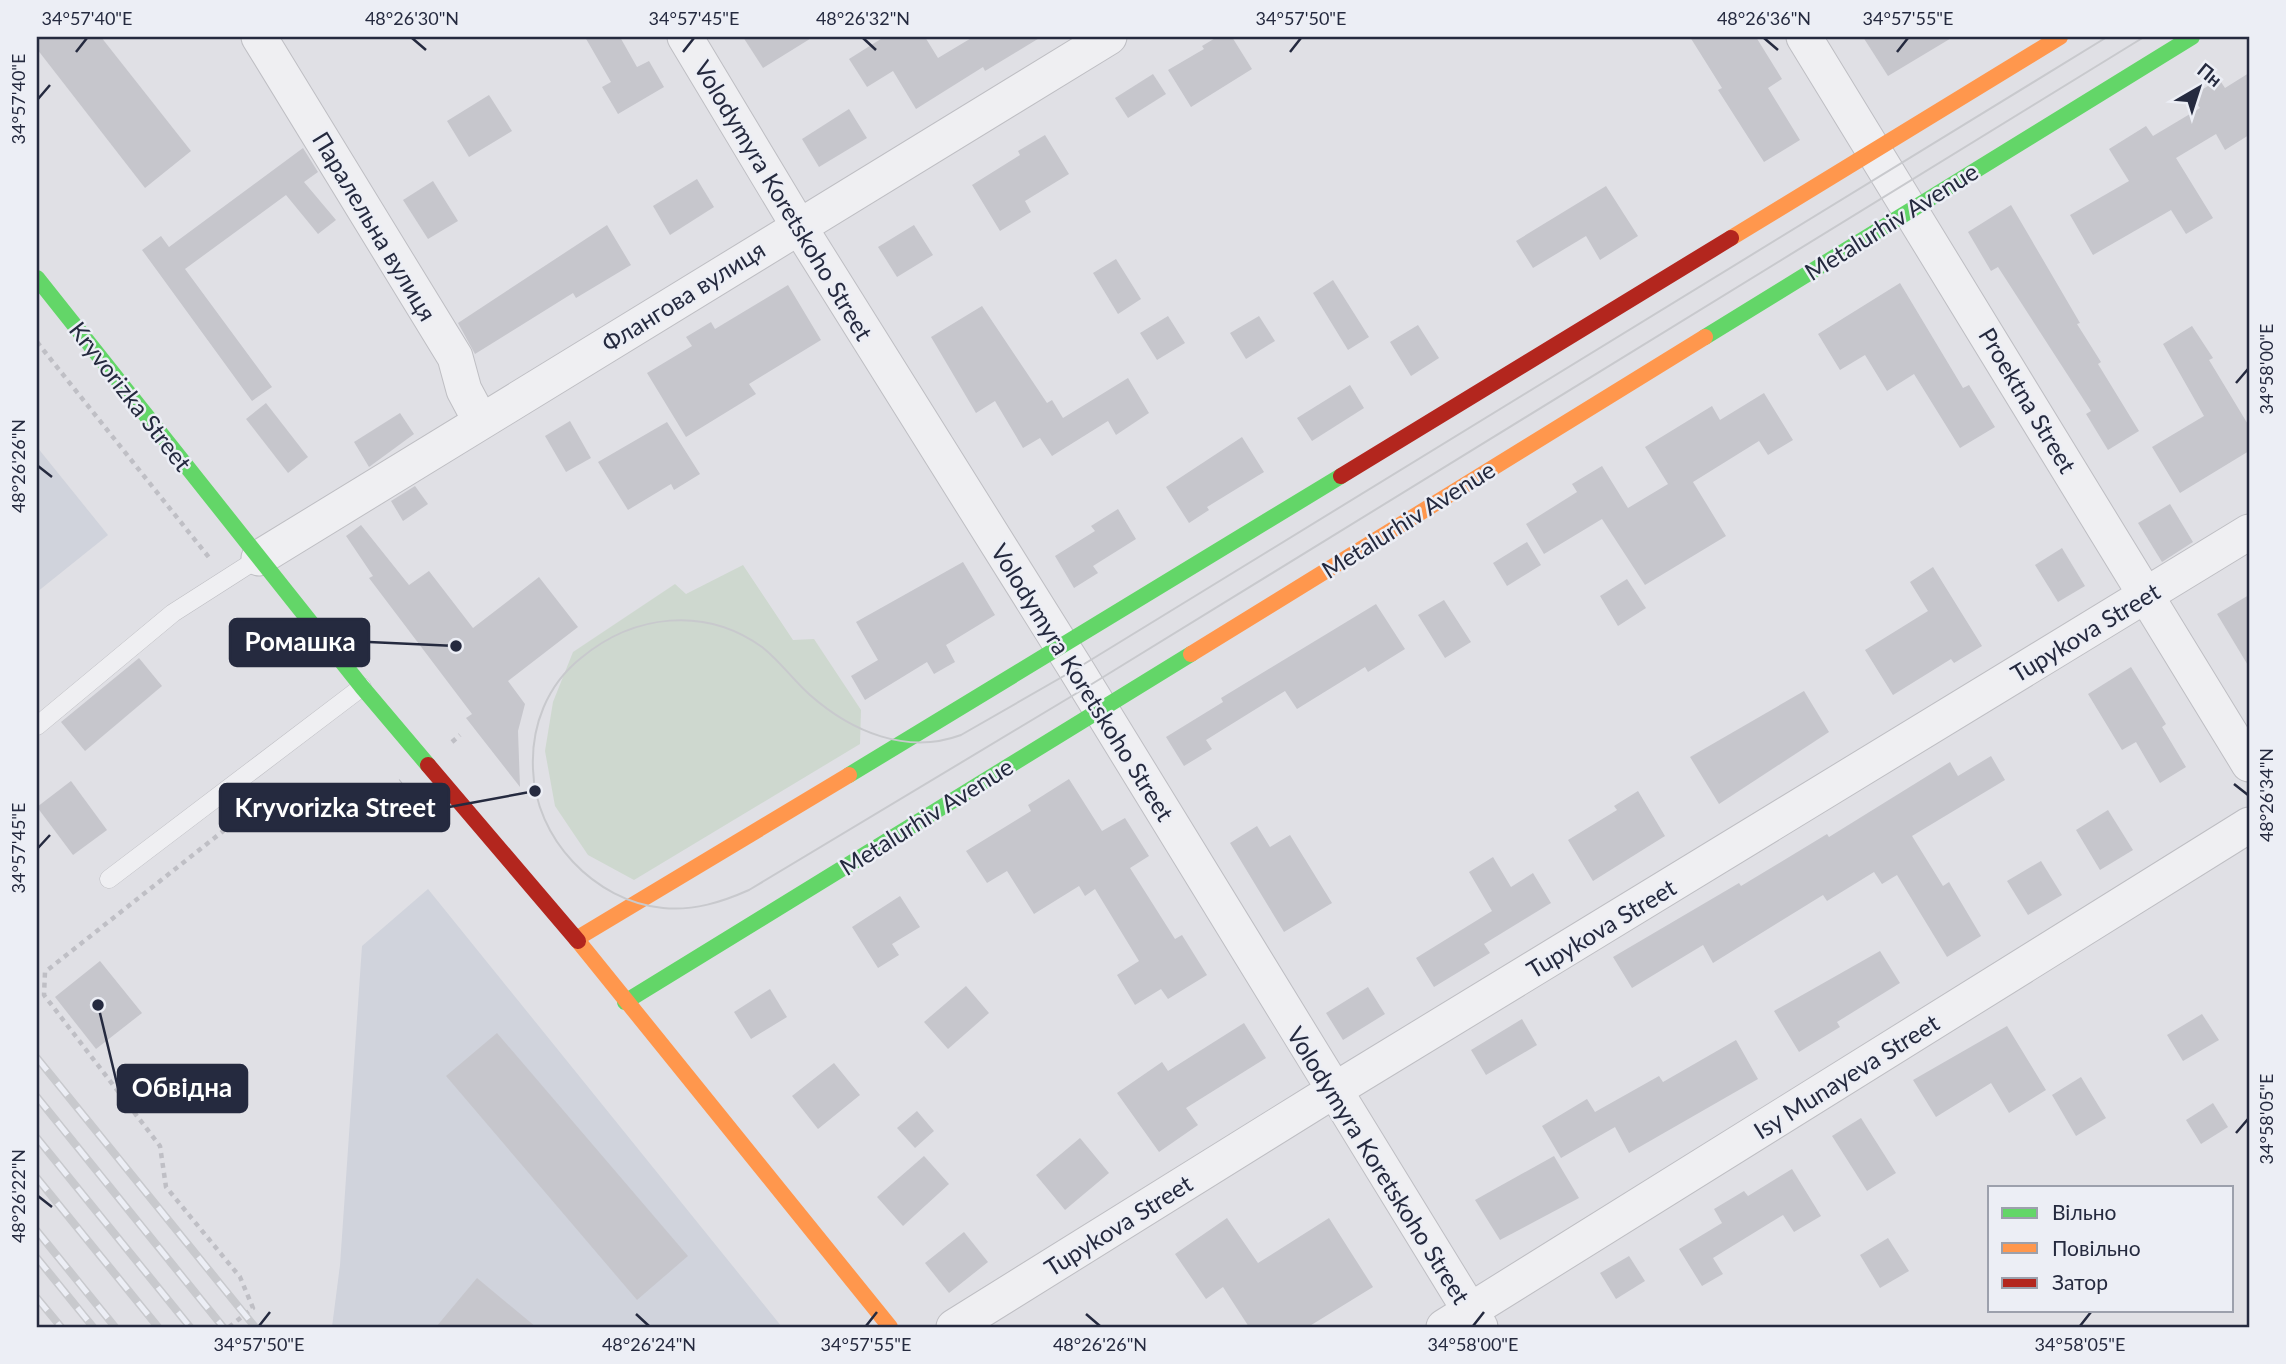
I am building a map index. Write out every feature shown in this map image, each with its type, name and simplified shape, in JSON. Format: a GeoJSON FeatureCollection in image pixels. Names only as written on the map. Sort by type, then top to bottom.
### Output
{"type":"FeatureCollection","features":[{"type":"Feature","properties":{"kind":"main road"},"geometry":{"type":"LineString","coordinates":[[576,939],[1062,647],[2060,37]]}},
{"type":"Feature","properties":{"kind":"main road","name":"Metalurhiv Avenue"},"geometry":{"type":"LineString","coordinates":[[625,1002],[2192,37]]}},
{"type":"Feature","properties":{"kind":"main road","name":"Kryvorizka Street"},"geometry":{"type":"LineString","coordinates":[[37,278],[362,687],[576,939],[890,1327]]}},
{"type":"Feature","properties":{"kind":"street","name":"Паралельна вулиця"},"geometry":{"type":"LineString","coordinates":[[259,37],[455,357],[464,390],[481,420]]}},
{"type":"Feature","properties":{"kind":"street","name":"Volodymyra Koretskoho Street"},"geometry":{"type":"LineString","coordinates":[[685,37],[798,225],[1101,708],[1333,1091],[1464,1321]]}},
{"type":"Feature","properties":{"kind":"street","name":"Флангова вулиця"},"geometry":{"type":"LineString","coordinates":[[258,558],[1109,37]]}},
{"type":"Feature","properties":{"kind":"street","name":"Proektna Street"},"geometry":{"type":"LineString","coordinates":[[1804,37],[2249,764]]}},
{"type":"Feature","properties":{"kind":"street","name":"Tupykova Street"},"geometry":{"type":"LineString","coordinates":[[954,1327],[1333,1091],[2249,532]]}},
{"type":"Feature","properties":{"kind":"street","name":"Isy Munayeva Street"},"geometry":{"type":"LineString","coordinates":[[1464,1321],[2249,825]]}},
{"type":"Feature","properties":{"kind":"lane"},"geometry":{"type":"LineString","coordinates":[[37,726],[173,613],[258,558]]}},
{"type":"Feature","properties":{"kind":"lane"},"geometry":{"type":"LineString","coordinates":[[109,879],[362,687]]}},
{"type":"Feature","properties":{"kind":"path"},"geometry":{"type":"LineString","coordinates":[[37,342],[226,579]]}},
{"type":"Feature","properties":{"kind":"path"},"geometry":{"type":"LineString","coordinates":[[229,1327],[253,1308],[240,1277],[166,1186],[160,1146],[44,995],[45,972],[251,809],[352,818],[394,786]]}},
{"type":"Feature","properties":{"kind":"shaded area"},"geometry":{"type":"Polygon","coordinates":[[[37,447],[108,535],[37,592],[37,447]]]}},
{"type":"Feature","properties":{"kind":"shaded area"},"geometry":{"type":"Polygon","coordinates":[[[743,565],[793,640],[814,639],[861,710],[860,744],[634,880],[588,855],[555,806],[545,751],[553,702],[573,652],[675,584],[686,594],[743,565]]]}},
{"type":"Feature","properties":{"kind":"shaded area"},"geometry":{"type":"Polygon","coordinates":[[[428,889],[782,1327],[332,1327],[340,1265],[362,946],[428,889]]]}},
{"type":"Feature","properties":{"kind":"building"},"geometry":{"type":"Polygon","coordinates":[[[37,37],[101,37],[191,151],[145,188],[37,49],[37,37]]]}},
{"type":"Feature","properties":{"kind":"building"},"geometry":{"type":"Polygon","coordinates":[[[585,37],[620,37],[637,67],[649,61],[664,87],[618,114],[602,87],[611,82],[585,37]]]}},
{"type":"Feature","properties":{"kind":"building"},"geometry":{"type":"Polygon","coordinates":[[[743,37],[813,37],[763,68],[743,37]]]}},
{"type":"Feature","properties":{"kind":"building"},"geometry":{"type":"Polygon","coordinates":[[[884,37],[925,37],[938,58],[973,37],[1041,37],[985,71],[983,67],[916,109],[893,71],[867,87],[849,59],[884,37]]]}},
{"type":"Feature","properties":{"kind":"building"},"geometry":{"type":"Polygon","coordinates":[[[1217,37],[1232,37],[1252,69],[1191,107],[1168,70],[1204,49],[1202,46],[1217,37]]]}},
{"type":"Feature","properties":{"kind":"building"},"geometry":{"type":"Polygon","coordinates":[[[1690,37],[1756,37],[1782,79],[1768,88],[1800,140],[1764,162],[1718,90],[1722,88],[1690,37]]]}},
{"type":"Feature","properties":{"kind":"building"},"geometry":{"type":"Polygon","coordinates":[[[1863,37],[1953,37],[1888,76],[1863,37]]]}},
{"type":"Feature","properties":{"kind":"building"},"geometry":{"type":"Polygon","coordinates":[[[2249,73],[2249,135],[2225,150],[2216,134],[2176,158],[2213,218],[2186,234],[2171,210],[2093,255],[2070,215],[2129,181],[2109,149],[2146,126],[2153,136],[2200,108],[2192,96],[2219,79],[2225,88],[2249,73]]]}},
{"type":"Feature","properties":{"kind":"building"},"geometry":{"type":"Polygon","coordinates":[[[1153,74],[1166,94],[1128,118],[1115,98],[1153,74]]]}},
{"type":"Feature","properties":{"kind":"building"},"geometry":{"type":"Polygon","coordinates":[[[489,95],[512,131],[469,157],[447,121],[489,95]]]}},
{"type":"Feature","properties":{"kind":"building"},"geometry":{"type":"Polygon","coordinates":[[[849,109],[867,138],[819,167],[802,139],[849,109]]]}},
{"type":"Feature","properties":{"kind":"building"},"geometry":{"type":"Polygon","coordinates":[[[1045,135],[1069,174],[1025,201],[1031,212],[1000,231],[972,185],[1020,155],[1018,151],[1045,135]]]}},
{"type":"Feature","properties":{"kind":"building"},"geometry":{"type":"Polygon","coordinates":[[[303,148],[318,172],[304,182],[336,220],[318,234],[286,195],[185,269],[272,387],[252,401],[142,250],[161,236],[169,247],[303,148]]]}},
{"type":"Feature","properties":{"kind":"building"},"geometry":{"type":"Polygon","coordinates":[[[697,179],[714,207],[670,235],[653,206],[697,179]]]}},
{"type":"Feature","properties":{"kind":"building"},"geometry":{"type":"Polygon","coordinates":[[[433,181],[458,221],[428,239],[403,200],[433,181]]]}},
{"type":"Feature","properties":{"kind":"building"},"geometry":{"type":"Polygon","coordinates":[[[1606,186],[1638,236],[1600,260],[1586,236],[1533,268],[1516,241],[1606,186]]]}},
{"type":"Feature","properties":{"kind":"building"},"geometry":{"type":"Polygon","coordinates":[[[2011,205],[2080,323],[2077,324],[2101,362],[2098,364],[2139,431],[2108,450],[2086,414],[2091,411],[1998,267],[1991,271],[1968,232],[2011,205]]]}},
{"type":"Feature","properties":{"kind":"building"},"geometry":{"type":"Polygon","coordinates":[[[607,225],[631,265],[576,298],[573,293],[475,354],[458,323],[607,225]]]}},
{"type":"Feature","properties":{"kind":"building"},"geometry":{"type":"Polygon","coordinates":[[[914,225],[933,255],[897,277],[878,247],[914,225]]]}},
{"type":"Feature","properties":{"kind":"building"},"geometry":{"type":"Polygon","coordinates":[[[1116,259],[1141,299],[1118,314],[1093,273],[1116,259]]]}},
{"type":"Feature","properties":{"kind":"building"},"geometry":{"type":"Polygon","coordinates":[[[1333,280],[1369,337],[1348,350],[1313,293],[1333,280]]]}},
{"type":"Feature","properties":{"kind":"building"},"geometry":{"type":"Polygon","coordinates":[[[1900,283],[1963,388],[1969,385],[1995,427],[1960,448],[1914,374],[1887,391],[1865,355],[1840,370],[1818,334],[1900,283]]]}},
{"type":"Feature","properties":{"kind":"building"},"geometry":{"type":"Polygon","coordinates":[[[788,285],[821,340],[749,384],[756,394],[686,437],[647,373],[692,346],[686,337],[711,322],[715,329],[788,285]]]}},
{"type":"Feature","properties":{"kind":"building"},"geometry":{"type":"Polygon","coordinates":[[[982,306],[1047,403],[1052,400],[1063,418],[1128,378],[1149,413],[1116,435],[1108,421],[1052,456],[1040,438],[1023,448],[995,401],[976,413],[931,337],[982,306]]]}},
{"type":"Feature","properties":{"kind":"building"},"geometry":{"type":"Polygon","coordinates":[[[1168,316],[1185,343],[1157,360],[1140,333],[1168,316]]]}},
{"type":"Feature","properties":{"kind":"building"},"geometry":{"type":"Polygon","coordinates":[[[1259,316],[1275,341],[1246,359],[1230,333],[1259,316]]]}},
{"type":"Feature","properties":{"kind":"building"},"geometry":{"type":"Polygon","coordinates":[[[1418,325],[1439,358],[1411,376],[1390,342],[1418,325]]]}},
{"type":"Feature","properties":{"kind":"building"},"geometry":{"type":"Polygon","coordinates":[[[2192,326],[2213,358],[2209,360],[2249,426],[2249,451],[2180,493],[2152,447],[2204,416],[2163,344],[2192,326]]]}},
{"type":"Feature","properties":{"kind":"building"},"geometry":{"type":"Polygon","coordinates":[[[1350,385],[1364,408],[1312,441],[1297,418],[1350,385]]]}},
{"type":"Feature","properties":{"kind":"building"},"geometry":{"type":"Polygon","coordinates":[[[1764,393],[1793,440],[1768,455],[1759,441],[1693,482],[1726,536],[1645,585],[1602,519],[1544,554],[1526,524],[1577,492],[1572,484],[1602,466],[1628,508],[1668,484],[1645,447],[1712,406],[1720,420],[1764,393]]]}},
{"type":"Feature","properties":{"kind":"building"},"geometry":{"type":"Polygon","coordinates":[[[266,403],[308,457],[288,473],[246,419],[266,403]]]}},
{"type":"Feature","properties":{"kind":"building"},"geometry":{"type":"Polygon","coordinates":[[[400,413],[414,434],[369,467],[354,442],[400,413]]]}},
{"type":"Feature","properties":{"kind":"building"},"geometry":{"type":"Polygon","coordinates":[[[570,421],[591,458],[566,472],[545,436],[570,421]]]}},
{"type":"Feature","properties":{"kind":"building"},"geometry":{"type":"Polygon","coordinates":[[[667,422],[700,474],[674,490],[671,484],[628,510],[598,462],[667,422]]]}},
{"type":"Feature","properties":{"kind":"building"},"geometry":{"type":"Polygon","coordinates":[[[1242,437],[1264,472],[1207,507],[1209,510],[1189,523],[1166,487],[1242,437]]]}},
{"type":"Feature","properties":{"kind":"building"},"geometry":{"type":"Polygon","coordinates":[[[415,486],[428,504],[403,521],[391,501],[415,486]]]}},
{"type":"Feature","properties":{"kind":"building"},"geometry":{"type":"Polygon","coordinates":[[[2170,504],[2193,542],[2162,562],[2138,523],[2170,504]]]}},
{"type":"Feature","properties":{"kind":"building"},"geometry":{"type":"Polygon","coordinates":[[[1118,509],[1136,539],[1093,566],[1098,573],[1074,588],[1055,556],[1095,531],[1091,526],[1118,509]]]}},
{"type":"Feature","properties":{"kind":"building"},"geometry":{"type":"Polygon","coordinates":[[[361,525],[409,585],[429,571],[473,628],[539,577],[578,627],[508,681],[525,704],[518,731],[520,787],[466,718],[472,714],[369,578],[373,576],[346,536],[361,525]]]}},
{"type":"Feature","properties":{"kind":"building"},"geometry":{"type":"Polygon","coordinates":[[[1527,542],[1541,565],[1507,586],[1493,563],[1527,542]]]}},
{"type":"Feature","properties":{"kind":"building"},"geometry":{"type":"Polygon","coordinates":[[[2062,548],[2085,586],[2058,602],[2035,565],[2062,548]]]}},
{"type":"Feature","properties":{"kind":"building"},"geometry":{"type":"Polygon","coordinates":[[[963,562],[995,615],[946,645],[955,662],[934,674],[927,662],[865,700],[851,676],[878,660],[856,622],[963,562]]]}},
{"type":"Feature","properties":{"kind":"building"},"geometry":{"type":"Polygon","coordinates":[[[1933,567],[1982,646],[1954,663],[1951,659],[1893,695],[1865,650],[1928,611],[1910,582],[1933,567]]]}},
{"type":"Feature","properties":{"kind":"building"},"geometry":{"type":"Polygon","coordinates":[[[1627,579],[1646,608],[1618,626],[1600,596],[1627,579]]]}},
{"type":"Feature","properties":{"kind":"building"},"geometry":{"type":"Polygon","coordinates":[[[2249,595],[2249,667],[2217,614],[2249,595]]]}},
{"type":"Feature","properties":{"kind":"building"},"geometry":{"type":"Polygon","coordinates":[[[1444,600],[1471,642],[1445,658],[1418,615],[1444,600]]]}},
{"type":"Feature","properties":{"kind":"building"},"geometry":{"type":"Polygon","coordinates":[[[1376,604],[1405,649],[1368,672],[1365,667],[1297,709],[1285,691],[1206,740],[1212,749],[1184,766],[1166,737],[1223,702],[1221,698],[1376,604]]]}},
{"type":"Feature","properties":{"kind":"building"},"geometry":{"type":"Polygon","coordinates":[[[139,658],[162,686],[85,751],[61,722],[139,658]]]}},
{"type":"Feature","properties":{"kind":"building"},"geometry":{"type":"Polygon","coordinates":[[[2131,667],[2166,724],[2162,727],[2186,767],[2160,783],[2136,742],[2122,750],[2088,694],[2131,667]]]}},
{"type":"Feature","properties":{"kind":"building"},"geometry":{"type":"Polygon","coordinates":[[[1804,691],[1829,732],[1719,804],[1690,757],[1804,691]]]}},
{"type":"Feature","properties":{"kind":"building"},"geometry":{"type":"Polygon","coordinates":[[[1991,756],[2005,780],[1912,836],[1943,886],[1949,882],[1981,936],[1947,957],[1897,875],[1882,884],[1874,872],[1827,901],[1823,895],[1713,963],[1703,945],[1632,988],[1613,957],[1739,883],[1741,886],[1827,834],[1829,837],[1950,762],[1958,776],[1991,756]]]}},
{"type":"Feature","properties":{"kind":"building"},"geometry":{"type":"Polygon","coordinates":[[[1069,779],[1102,831],[1125,818],[1149,856],[1130,868],[1175,939],[1182,935],[1207,975],[1168,999],[1161,989],[1135,1005],[1117,975],[1139,961],[1095,889],[1085,896],[1079,886],[1034,914],[1007,871],[987,883],[966,851],[1031,811],[1028,805],[1069,779]]]}},
{"type":"Feature","properties":{"kind":"building"},"geometry":{"type":"Polygon","coordinates":[[[71,781],[107,830],[73,855],[37,807],[71,781]]]}},
{"type":"Feature","properties":{"kind":"building"},"geometry":{"type":"Polygon","coordinates":[[[1638,791],[1665,836],[1593,881],[1568,840],[1617,810],[1614,806],[1638,791]]]}},
{"type":"Feature","properties":{"kind":"building"},"geometry":{"type":"Polygon","coordinates":[[[2108,810],[2133,850],[2100,870],[2076,830],[2108,810]]]}},
{"type":"Feature","properties":{"kind":"building"},"geometry":{"type":"Polygon","coordinates":[[[1257,826],[1270,847],[1290,835],[1332,903],[1284,932],[1230,843],[1257,826]]]}},
{"type":"Feature","properties":{"kind":"building"},"geometry":{"type":"Polygon","coordinates":[[[1493,857],[1511,887],[1533,873],[1551,903],[1484,944],[1490,953],[1434,987],[1416,958],[1492,911],[1469,872],[1493,857]]]}},
{"type":"Feature","properties":{"kind":"building"},"geometry":{"type":"Polygon","coordinates":[[[2041,861],[2062,895],[2028,915],[2007,881],[2041,861]]]}},
{"type":"Feature","properties":{"kind":"building"},"geometry":{"type":"Polygon","coordinates":[[[900,896],[920,927],[892,944],[899,955],[878,968],[852,927],[900,896]]]}},
{"type":"Feature","properties":{"kind":"building"},"geometry":{"type":"Polygon","coordinates":[[[1880,951],[1900,983],[1837,1022],[1840,1027],[1799,1052],[1774,1011],[1880,951]]]}},
{"type":"Feature","properties":{"kind":"building"},"geometry":{"type":"Polygon","coordinates":[[[100,961],[142,1013],[96,1049],[55,997],[100,961]]]}},
{"type":"Feature","properties":{"kind":"building"},"geometry":{"type":"Polygon","coordinates":[[[966,986],[989,1013],[948,1049],[924,1022],[966,986]]]}},
{"type":"Feature","properties":{"kind":"building"},"geometry":{"type":"Polygon","coordinates":[[[1368,987],[1385,1014],[1343,1040],[1326,1013],[1368,987]]]}},
{"type":"Feature","properties":{"kind":"building"},"geometry":{"type":"Polygon","coordinates":[[[770,989],[787,1017],[751,1039],[734,1012],[770,989]]]}},
{"type":"Feature","properties":{"kind":"building"},"geometry":{"type":"Polygon","coordinates":[[[2202,1014],[2219,1040],[2183,1061],[2167,1035],[2202,1014]]]}},
{"type":"Feature","properties":{"kind":"building"},"geometry":{"type":"Polygon","coordinates":[[[1522,1019],[1537,1045],[1486,1075],[1471,1050],[1522,1019]]]}},
{"type":"Feature","properties":{"kind":"building"},"geometry":{"type":"Polygon","coordinates":[[[1244,1023],[1266,1058],[1186,1108],[1198,1125],[1159,1152],[1117,1093],[1162,1062],[1168,1071],[1244,1023]]]}},
{"type":"Feature","properties":{"kind":"building"},"geometry":{"type":"Polygon","coordinates":[[[2007,1026],[2046,1090],[2009,1113],[1991,1083],[1936,1117],[1913,1080],[2007,1026]]]}},
{"type":"Feature","properties":{"kind":"building"},"geometry":{"type":"Polygon","coordinates":[[[497,1033],[688,1256],[637,1300],[446,1076],[497,1033]]]}},
{"type":"Feature","properties":{"kind":"building"},"geometry":{"type":"Polygon","coordinates":[[[1736,1040],[1758,1079],[1629,1153],[1615,1127],[1561,1158],[1542,1126],[1587,1099],[1595,1112],[1659,1076],[1663,1082],[1736,1040]]]}},
{"type":"Feature","properties":{"kind":"building"},"geometry":{"type":"Polygon","coordinates":[[[834,1063],[860,1095],[818,1129],[792,1096],[834,1063]]]}},
{"type":"Feature","properties":{"kind":"building"},"geometry":{"type":"Polygon","coordinates":[[[2081,1077],[2106,1118],[2076,1136],[2052,1095],[2081,1077]]]}},
{"type":"Feature","properties":{"kind":"building"},"geometry":{"type":"Polygon","coordinates":[[[2213,1103],[2228,1127],[2201,1144],[2186,1120],[2213,1103]]]}},
{"type":"Feature","properties":{"kind":"building"},"geometry":{"type":"Polygon","coordinates":[[[917,1111],[934,1131],[915,1148],[897,1128],[917,1111]]]}},
{"type":"Feature","properties":{"kind":"building"},"geometry":{"type":"Polygon","coordinates":[[[1861,1118],[1896,1173],[1867,1191],[1832,1136],[1861,1118]]]}},
{"type":"Feature","properties":{"kind":"building"},"geometry":{"type":"Polygon","coordinates":[[[1080,1138],[1109,1173],[1065,1210],[1036,1175],[1080,1138]]]}},
{"type":"Feature","properties":{"kind":"building"},"geometry":{"type":"Polygon","coordinates":[[[924,1156],[949,1184],[903,1226],[877,1197],[924,1156]]]}},
{"type":"Feature","properties":{"kind":"building"},"geometry":{"type":"Polygon","coordinates":[[[1554,1156],[1579,1198],[1500,1240],[1475,1200],[1554,1156]]]}},
{"type":"Feature","properties":{"kind":"building"},"geometry":{"type":"Polygon","coordinates":[[[1792,1169],[1821,1216],[1794,1232],[1783,1215],[1713,1258],[1723,1274],[1702,1286],[1679,1249],[1722,1223],[1714,1209],[1744,1191],[1748,1196],[1792,1169]]]}},
{"type":"Feature","properties":{"kind":"building"},"geometry":{"type":"Polygon","coordinates":[[[1227,1218],[1258,1263],[1329,1218],[1373,1287],[1308,1327],[1249,1327],[1223,1287],[1206,1299],[1175,1254],[1227,1218]]]}},
{"type":"Feature","properties":{"kind":"building"},"geometry":{"type":"Polygon","coordinates":[[[964,1232],[988,1262],[949,1293],[925,1263],[964,1232]]]}},
{"type":"Feature","properties":{"kind":"building"},"geometry":{"type":"Polygon","coordinates":[[[1888,1238],[1909,1271],[1880,1288],[1860,1255],[1888,1238]]]}},
{"type":"Feature","properties":{"kind":"building"},"geometry":{"type":"Polygon","coordinates":[[[1629,1256],[1645,1281],[1616,1299],[1600,1273],[1629,1256]]]}},
{"type":"Feature","properties":{"kind":"building"},"geometry":{"type":"Polygon","coordinates":[[[477,1278],[536,1327],[436,1327],[477,1278]]]}},
{"type":"Feature","properties":{"kind":"tram line"},"geometry":{"type":"LineString","coordinates":[[2107,37],[1076,669],[961,735],[941,741],[901,741],[862,729],[844,720],[810,695],[762,647],[717,625],[694,621],[647,624],[602,643],[581,658],[559,681],[538,722],[533,769],[536,794],[544,819],[573,862],[592,879],[614,893],[638,903],[663,908],[697,907],[749,890],[1087,687],[2144,37]]}},
{"type":"Feature","properties":{"kind":"railway"},"geometry":{"type":"LineString","coordinates":[[37,1058],[255,1327]]}},
{"type":"Feature","properties":{"kind":"railway"},"geometry":{"type":"LineString","coordinates":[[37,1097],[223,1327]]}},
{"type":"Feature","properties":{"kind":"railway"},"geometry":{"type":"LineString","coordinates":[[37,1138],[190,1327]]}},
{"type":"Feature","properties":{"kind":"railway"},"geometry":{"type":"LineString","coordinates":[[37,1178],[158,1327]]}},
{"type":"Feature","properties":{"kind":"railway"},"geometry":{"type":"LineString","coordinates":[[37,1231],[115,1327]]}},
{"type":"Feature","properties":{"kind":"railway"},"geometry":{"type":"LineString","coordinates":[[37,1258],[93,1327]]}},
{"type":"Feature","properties":{"kind":"railway"},"geometry":{"type":"LineString","coordinates":[[37,1298],[61,1327]]}},
{"type":"Feature","properties":{"kind":"traffic: fast"},"geometry":{"type":"LineString","coordinates":[[1705,337],[2192,37]]}},
{"type":"Feature","properties":{"kind":"traffic: fast"},"geometry":{"type":"LineString","coordinates":[[37,278],[362,687],[428,765]]}},
{"type":"Feature","properties":{"kind":"traffic: fast"},"geometry":{"type":"LineString","coordinates":[[849,775],[1341,476]]}},
{"type":"Feature","properties":{"kind":"traffic: fast"},"geometry":{"type":"LineString","coordinates":[[625,1002],[1191,654]]}},
{"type":"Feature","properties":{"kind":"traffic: slow"},"geometry":{"type":"LineString","coordinates":[[1731,238],[2060,37]]}},
{"type":"Feature","properties":{"kind":"traffic: slow"},"geometry":{"type":"LineString","coordinates":[[1191,654],[1705,337]]}},
{"type":"Feature","properties":{"kind":"traffic: slow"},"geometry":{"type":"LineString","coordinates":[[576,939],[849,775]]}},
{"type":"Feature","properties":{"kind":"traffic: slow"},"geometry":{"type":"LineString","coordinates":[[578,941],[890,1327]]}},
{"type":"Feature","properties":{"kind":"traffic: jam"},"geometry":{"type":"LineString","coordinates":[[1341,476],[1731,238]]}},
{"type":"Feature","properties":{"kind":"traffic: jam"},"geometry":{"type":"LineString","coordinates":[[428,765],[578,941]]}},
{"type":"Feature","properties":{"kind":"place","name":"Ромашка"},"geometry":{"type":"Point","coordinates":[456,646]}},
{"type":"Feature","properties":{"kind":"place","name":"Kryvorizka Street"},"geometry":{"type":"Point","coordinates":[535,791]}},
{"type":"Feature","properties":{"kind":"place","name":"Обвідна"},"geometry":{"type":"Point","coordinates":[98,1005]}}]}
